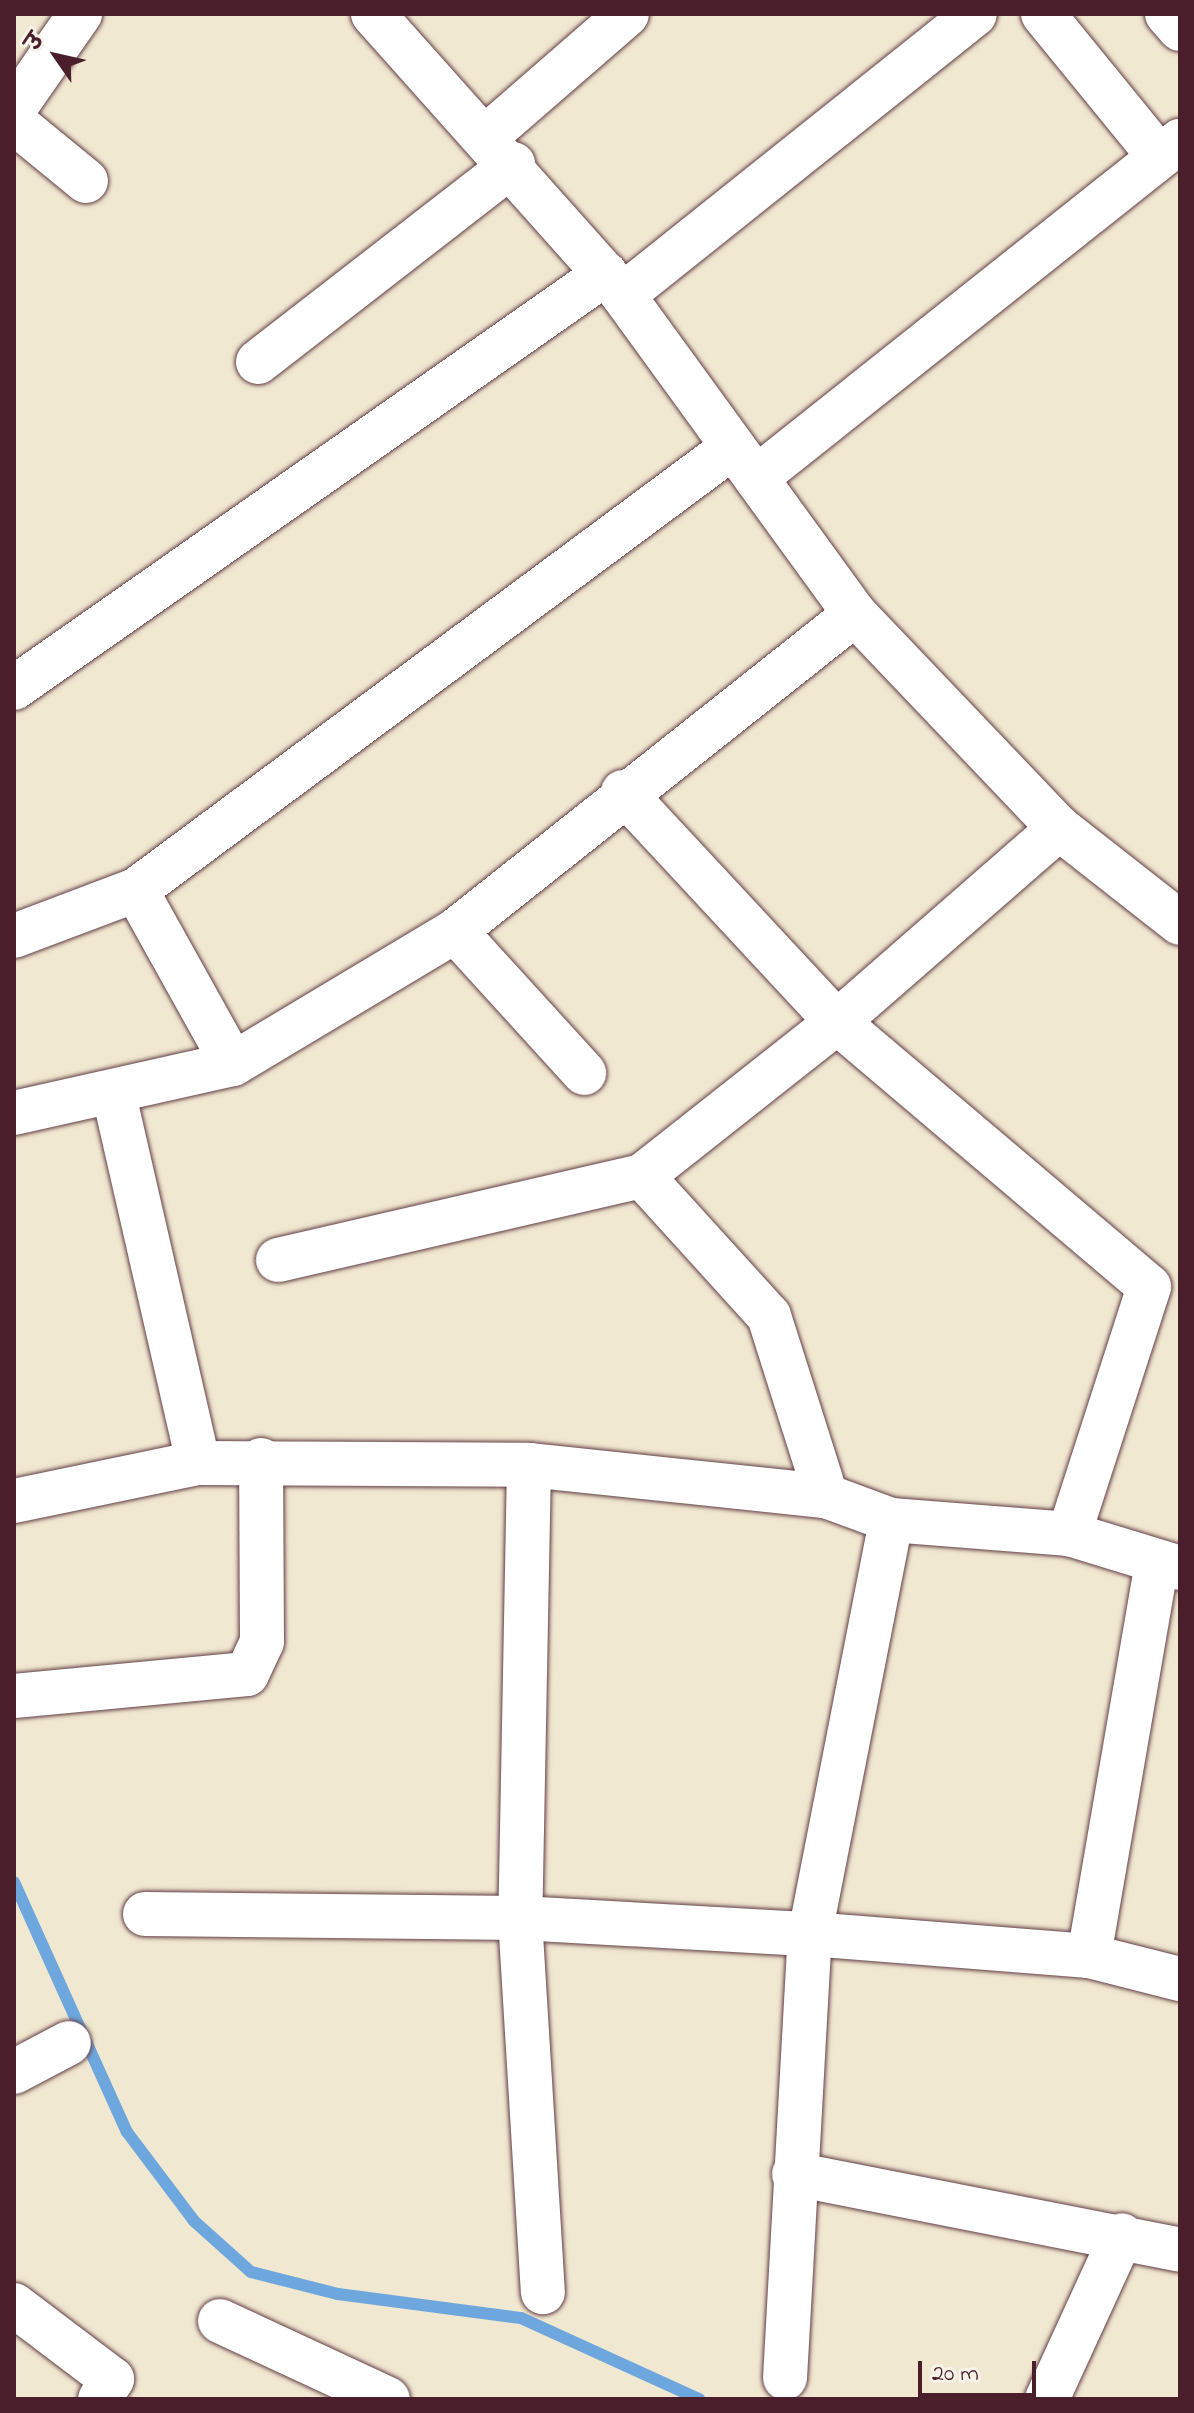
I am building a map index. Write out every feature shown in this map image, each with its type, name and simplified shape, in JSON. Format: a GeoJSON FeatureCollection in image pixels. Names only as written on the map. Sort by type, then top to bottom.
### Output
{"type":"FeatureCollection","features":[{"type":"Feature","properties":{"kind":"street"},"geometry":{"type":"LineString","coordinates":[[14,109],[80,14]]}},
{"type":"Feature","properties":{"kind":"street"},"geometry":{"type":"LineString","coordinates":[[373,14],[500,150],[614,284],[855,614],[1059,828],[1180,923]]}},
{"type":"Feature","properties":{"kind":"street"},"geometry":{"type":"LineString","coordinates":[[258,362],[500,150],[627,14]]}},
{"type":"Feature","properties":{"kind":"street"},"geometry":{"type":"LineString","coordinates":[[14,688],[614,284],[975,14]]}},
{"type":"Feature","properties":{"kind":"street"},"geometry":{"type":"LineString","coordinates":[[14,936],[136,890],[745,462],[1169,148],[1043,14]]}},
{"type":"Feature","properties":{"kind":"street"},"geometry":{"type":"LineString","coordinates":[[1167,14],[1180,29]]}},
{"type":"Feature","properties":{"kind":"street"},"geometry":{"type":"LineString","coordinates":[[14,122],[86,181]]}},
{"type":"Feature","properties":{"kind":"street"},"geometry":{"type":"LineString","coordinates":[[14,1113],[114,1095],[233,1064],[455,931],[623,792],[855,614]]}},
{"type":"Feature","properties":{"kind":"street"},"geometry":{"type":"LineString","coordinates":[[623,792],[837,1022],[1149,1287],[1069,1534]]}},
{"type":"Feature","properties":{"kind":"street"},"geometry":{"type":"LineString","coordinates":[[278,1260],[642,1176],[837,1022],[1059,828]]}},
{"type":"Feature","properties":{"kind":"street"},"geometry":{"type":"LineString","coordinates":[[136,890],[233,1064]]}},
{"type":"Feature","properties":{"kind":"street"},"geometry":{"type":"LineString","coordinates":[[455,931],[584,1073]]}},
{"type":"Feature","properties":{"kind":"street"},"geometry":{"type":"LineString","coordinates":[[114,1095],[198,1463]]}},
{"type":"Feature","properties":{"kind":"street"},"geometry":{"type":"LineString","coordinates":[[642,1176],[769,1316],[826,1496]]}},
{"type":"Feature","properties":{"kind":"street"},"geometry":{"type":"LineString","coordinates":[[14,1696],[247,1674],[262,1642],[261,1460]]}},
{"type":"Feature","properties":{"kind":"street"},"geometry":{"type":"LineString","coordinates":[[14,1501],[198,1463],[261,1460],[529,1465],[826,1496],[891,1520],[1069,1534],[1168,1566],[1089,1956]]}},
{"type":"Feature","properties":{"kind":"street"},"geometry":{"type":"LineString","coordinates":[[529,1465],[520,1918],[543,2292]]}},
{"type":"Feature","properties":{"kind":"street"},"geometry":{"type":"LineString","coordinates":[[785,2378],[794,2174],[810,1934],[891,1520]]}},
{"type":"Feature","properties":{"kind":"street"},"geometry":{"type":"LineString","coordinates":[[145,1914],[520,1918],[810,1934],[1089,1956],[1180,1979]]}},
{"type":"Feature","properties":{"kind":"street"},"geometry":{"type":"LineString","coordinates":[[14,2072],[69,2043]]}},
{"type":"Feature","properties":{"kind":"street"},"geometry":{"type":"LineString","coordinates":[[794,2174],[1122,2235],[1180,2250]]}},
{"type":"Feature","properties":{"kind":"street"},"geometry":{"type":"LineString","coordinates":[[1047,2399],[1122,2235]]}},
{"type":"Feature","properties":{"kind":"street"},"geometry":{"type":"LineString","coordinates":[[14,2305],[112,2379],[100,2399]]}},
{"type":"Feature","properties":{"kind":"street"},"geometry":{"type":"LineString","coordinates":[[220,2321],[388,2399]]}},
{"type":"Feature","properties":{"kind":"waterway"},"geometry":{"type":"LineString","coordinates":[[14,1882],[127,2132],[194,2221],[251,2272],[338,2294],[521,2318],[699,2399]]}}]}
